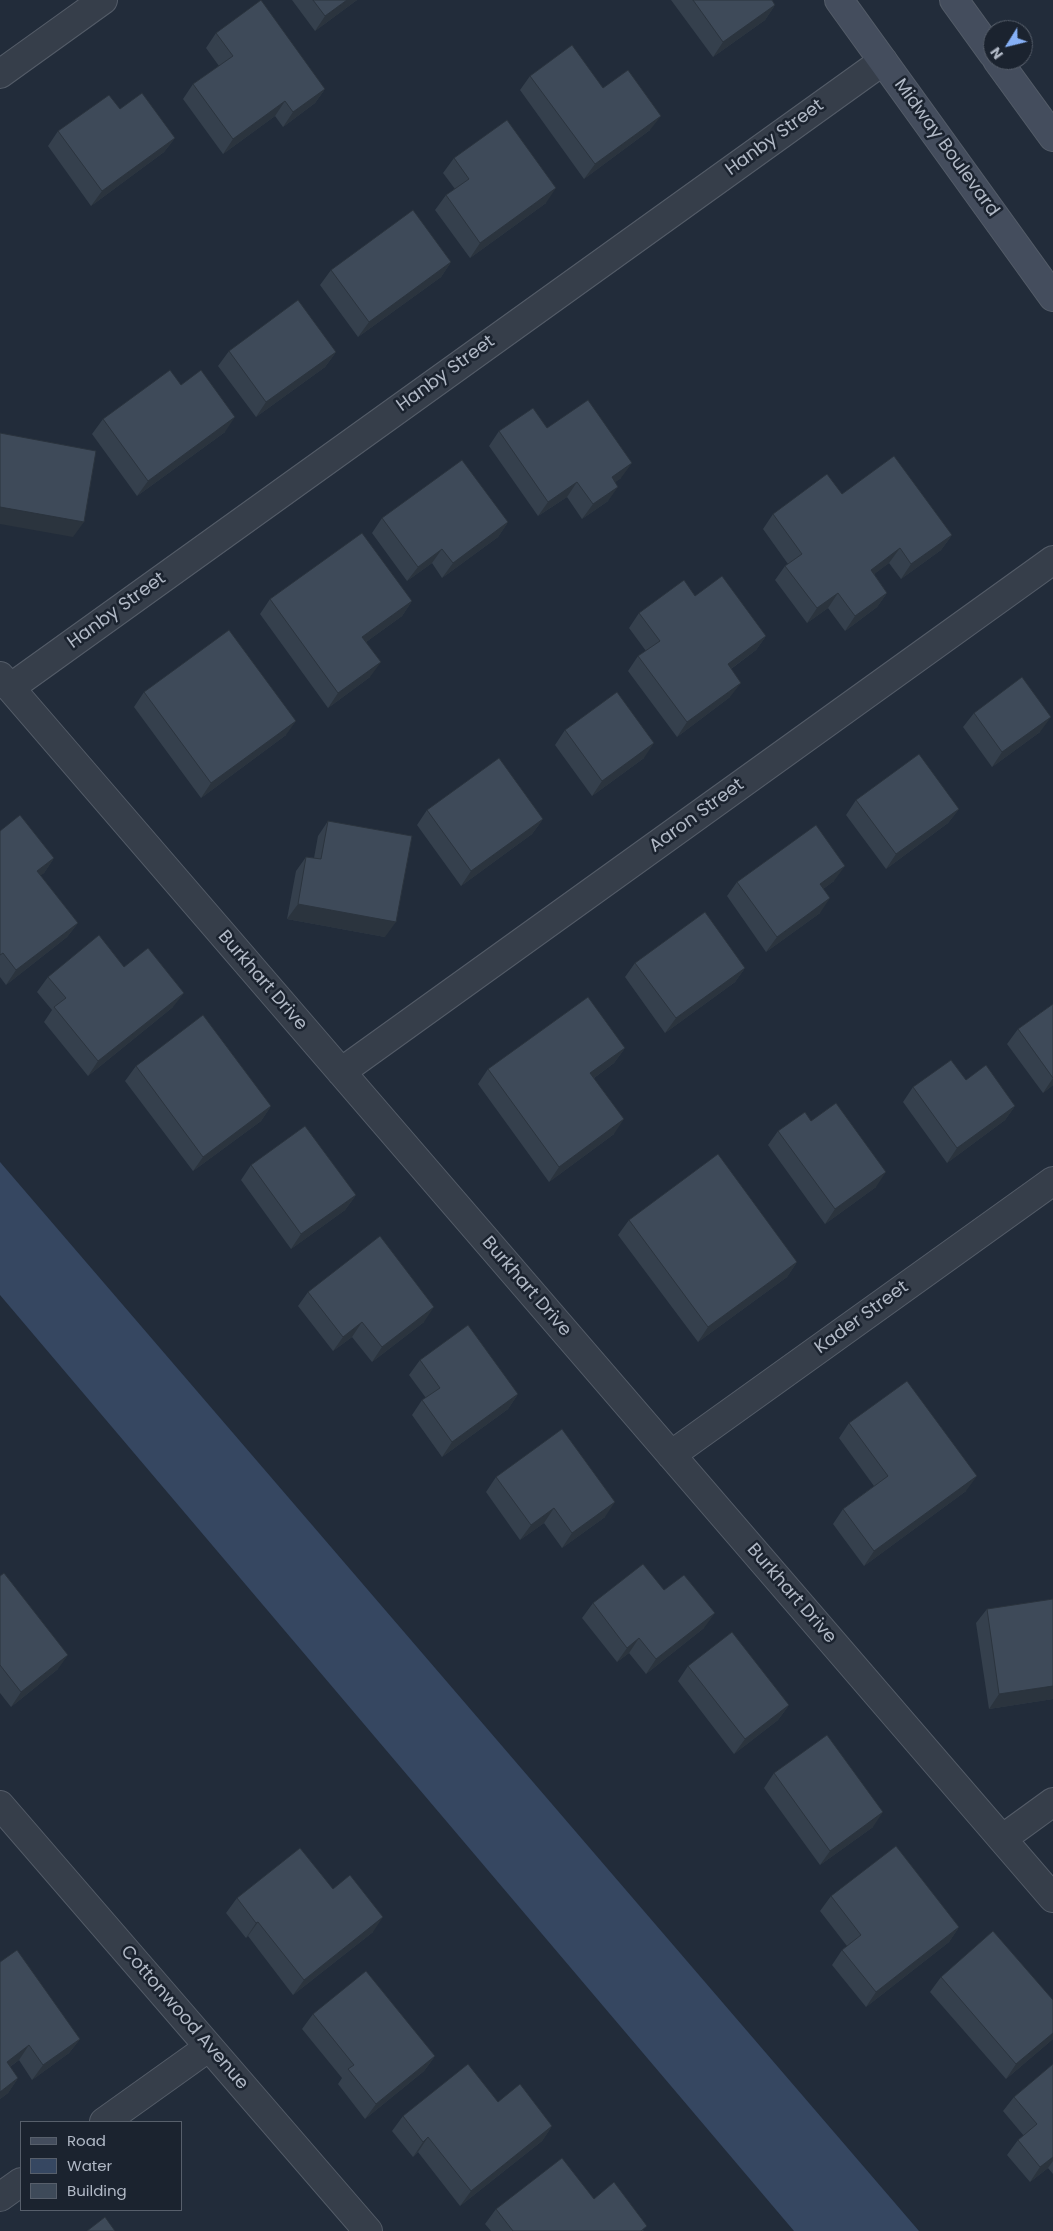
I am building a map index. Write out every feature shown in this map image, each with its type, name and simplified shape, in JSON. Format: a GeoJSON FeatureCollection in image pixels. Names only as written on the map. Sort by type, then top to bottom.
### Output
{"type":"FeatureCollection","features":[{"type":"Feature","properties":{"kind":"street"},"geometry":{"type":"LineString","coordinates":[[0,74],[103,0]]}},
{"type":"Feature","properties":{"kind":"street","name":"Midway Boulevard"},"geometry":{"type":"LineString","coordinates":[[838,0],[1053,296]]}},
{"type":"Feature","properties":{"kind":"street"},"geometry":{"type":"LineString","coordinates":[[954,0],[983,40]]}},
{"type":"Feature","properties":{"kind":"street","name":"Hanby Street"},"geometry":{"type":"LineString","coordinates":[[5,682],[882,61]]}},
{"type":"Feature","properties":{"kind":"street"},"geometry":{"type":"LineString","coordinates":[[1004,70],[1053,137]]}},
{"type":"Feature","properties":{"kind":"street","name":"Aaron Street"},"geometry":{"type":"LineString","coordinates":[[340,1072],[1053,560]]}},
{"type":"Feature","properties":{"kind":"street","name":"Burkhart Drive"},"geometry":{"type":"LineString","coordinates":[[5,682],[1053,1898]]}},
{"type":"Feature","properties":{"kind":"street","name":"Kader Street"},"geometry":{"type":"LineString","coordinates":[[671,1456],[1053,1181]]}},
{"type":"Feature","properties":{"kind":"street"},"geometry":{"type":"LineString","coordinates":[[1002,1839],[1053,1802]]}},
{"type":"Feature","properties":{"kind":"street","name":"Cottonwood Avenue"},"geometry":{"type":"LineString","coordinates":[[0,1805],[368,2231]]}},
{"type":"Feature","properties":{"kind":"street"},"geometry":{"type":"LineString","coordinates":[[105,2121],[209,2047]]}},
{"type":"Feature","properties":{"kind":"street"},"geometry":{"type":"LineString","coordinates":[[0,2197],[20,2183]]}},
{"type":"Feature","properties":{"kind":"water"},"geometry":{"type":"Polygon","coordinates":[[[0,1162],[919,2231],[794,2231],[0,1295],[0,1162]]]}},
{"type":"Feature","properties":{"kind":"building"},"geometry":{"type":"Polygon","coordinates":[[[261,0],[325,89],[293,112],[285,101],[233,139],[193,84],[233,56],[216,33],[261,0]]]}},
{"type":"Feature","properties":{"kind":"building"},"geometry":{"type":"Polygon","coordinates":[[[313,0],[347,0],[325,16],[313,0]]]}},
{"type":"Feature","properties":{"kind":"building"},"geometry":{"type":"Polygon","coordinates":[[[693,0],[772,0],[775,5],[723,42],[693,0]]]}},
{"type":"Feature","properties":{"kind":"building"},"geometry":{"type":"Polygon","coordinates":[[[572,45],[603,88],[628,70],[661,116],[595,164],[530,76],[572,45]]]}},
{"type":"Feature","properties":{"kind":"building"},"geometry":{"type":"Polygon","coordinates":[[[142,93],[175,138],[102,191],[58,131],[109,95],[120,109],[142,93]]]}},
{"type":"Feature","properties":{"kind":"building"},"geometry":{"type":"Polygon","coordinates":[[[507,120],[556,188],[480,243],[446,195],[469,179],[454,158],[507,120]]]}},
{"type":"Feature","properties":{"kind":"building"},"geometry":{"type":"Polygon","coordinates":[[[413,210],[451,262],[369,322],[331,270],[413,210]]]}},
{"type":"Feature","properties":{"kind":"building"},"geometry":{"type":"Polygon","coordinates":[[[298,300],[336,352],[266,402],[229,351],[298,300]]]}},
{"type":"Feature","properties":{"kind":"building"},"geometry":{"type":"Polygon","coordinates":[[[170,370],[181,385],[201,370],[235,417],[148,481],[103,419],[170,370]]]}},
{"type":"Feature","properties":{"kind":"building"},"geometry":{"type":"Polygon","coordinates":[[[588,400],[632,463],[612,477],[618,487],[593,504],[577,482],[548,502],[499,431],[533,408],[547,428],[588,400]]]}},
{"type":"Feature","properties":{"kind":"building"},"geometry":{"type":"Polygon","coordinates":[[[0,433],[96,451],[84,522],[0,507],[0,433]]]}},
{"type":"Feature","properties":{"kind":"building"},"geometry":{"type":"Polygon","coordinates":[[[894,456],[952,535],[911,564],[900,548],[871,570],[887,593],[855,616],[838,593],[817,608],[785,566],[802,554],[773,514],[827,474],[842,494],[894,456]]]}},
{"type":"Feature","properties":{"kind":"building"},"geometry":{"type":"Polygon","coordinates":[[[462,460],[508,522],[453,563],[442,549],[418,567],[382,518],[462,460]]]}},
{"type":"Feature","properties":{"kind":"building"},"geometry":{"type":"Polygon","coordinates":[[[362,533],[412,601],[362,637],[381,662],[338,693],[270,599],[362,533]]]}},
{"type":"Feature","properties":{"kind":"building"},"geometry":{"type":"Polygon","coordinates":[[[722,576],[766,636],[728,664],[741,683],[687,722],[638,656],[660,641],[639,613],[684,580],[695,596],[722,576]]]}},
{"type":"Feature","properties":{"kind":"building"},"geometry":{"type":"Polygon","coordinates":[[[229,630],[296,721],[211,783],[144,692],[229,630]]]}},
{"type":"Feature","properties":{"kind":"building"},"geometry":{"type":"Polygon","coordinates":[[[1022,677],[1051,717],[1002,752],[974,713],[1022,677]]]}},
{"type":"Feature","properties":{"kind":"building"},"geometry":{"type":"Polygon","coordinates":[[[617,692],[654,743],[602,781],[565,730],[617,692]]]}},
{"type":"Feature","properties":{"kind":"building"},"geometry":{"type":"Polygon","coordinates":[[[919,754],[959,809],[896,854],[856,800],[919,754]]]}},
{"type":"Feature","properties":{"kind":"building"},"geometry":{"type":"Polygon","coordinates":[[[499,758],[543,819],[471,871],[427,810],[499,758]]]}},
{"type":"Feature","properties":{"kind":"building"},"geometry":{"type":"Polygon","coordinates":[[[20,815],[54,858],[37,871],[78,923],[16,970],[3,953],[0,955],[0,831],[20,815]]]}},
{"type":"Feature","properties":{"kind":"building"},"geometry":{"type":"Polygon","coordinates":[[[328,821],[412,836],[396,922],[298,904],[306,857],[321,859],[328,821]]]}},
{"type":"Feature","properties":{"kind":"building"},"geometry":{"type":"Polygon","coordinates":[[[816,825],[845,866],[820,884],[830,898],[777,937],[737,882],[816,825]]]}},
{"type":"Feature","properties":{"kind":"building"},"geometry":{"type":"Polygon","coordinates":[[[705,912],[745,968],[676,1018],[635,963],[705,912]]]}},
{"type":"Feature","properties":{"kind":"building"},"geometry":{"type":"Polygon","coordinates":[[[99,935],[124,967],[148,948],[184,993],[98,1061],[54,1007],[66,998],[48,977],[99,935]]]}},
{"type":"Feature","properties":{"kind":"building"},"geometry":{"type":"Polygon","coordinates":[[[588,997],[625,1048],[590,1073],[624,1119],[559,1167],[488,1069],[588,997]]]}},
{"type":"Feature","properties":{"kind":"building"},"geometry":{"type":"Polygon","coordinates":[[[1053,1004],[1053,1078],[1018,1029],[1053,1004]]]}},
{"type":"Feature","properties":{"kind":"building"},"geometry":{"type":"Polygon","coordinates":[[[203,1015],[271,1106],[203,1157],[136,1066],[203,1015]]]}},
{"type":"Feature","properties":{"kind":"building"},"geometry":{"type":"Polygon","coordinates":[[[951,1060],[966,1080],[986,1065],[1015,1106],[957,1148],[913,1087],[951,1060]]]}},
{"type":"Feature","properties":{"kind":"building"},"geometry":{"type":"Polygon","coordinates":[[[836,1103],[886,1172],[835,1209],[778,1131],[805,1112],[811,1121],[836,1103]]]}},
{"type":"Feature","properties":{"kind":"building"},"geometry":{"type":"Polygon","coordinates":[[[305,1126],[356,1195],[301,1234],[251,1165],[305,1126]]]}},
{"type":"Feature","properties":{"kind":"building"},"geometry":{"type":"Polygon","coordinates":[[[718,1154],[797,1262],[708,1327],[629,1220],[718,1154]]]}},
{"type":"Feature","properties":{"kind":"building"},"geometry":{"type":"Polygon","coordinates":[[[380,1236],[434,1307],[382,1347],[362,1322],[343,1337],[308,1292],[380,1236]]]}},
{"type":"Feature","properties":{"kind":"building"},"geometry":{"type":"Polygon","coordinates":[[[468,1325],[518,1394],[452,1442],[422,1400],[440,1388],[420,1360],[468,1325]]]}},
{"type":"Feature","properties":{"kind":"building"},"geometry":{"type":"Polygon","coordinates":[[[907,1381],[977,1476],[874,1551],[843,1509],[888,1476],[849,1423],[907,1381]]]}},
{"type":"Feature","properties":{"kind":"building"},"geometry":{"type":"Polygon","coordinates":[[[562,1429],[615,1502],[572,1533],[554,1508],[531,1525],[496,1477],[562,1429]]]}},
{"type":"Feature","properties":{"kind":"building"},"geometry":{"type":"Polygon","coordinates":[[[643,1564],[664,1590],[684,1575],[715,1613],[656,1659],[639,1638],[627,1648],[593,1603],[643,1564]]]}},
{"type":"Feature","properties":{"kind":"building"},"geometry":{"type":"Polygon","coordinates":[[[4,1573],[68,1655],[21,1692],[0,1665],[0,1576],[4,1573]]]}},
{"type":"Feature","properties":{"kind":"building"},"geometry":{"type":"Polygon","coordinates":[[[1053,1599],[1053,1686],[999,1694],[987,1609],[1053,1599]]]}},
{"type":"Feature","properties":{"kind":"building"},"geometry":{"type":"Polygon","coordinates":[[[732,1632],[789,1705],[745,1739],[688,1666],[732,1632]]]}},
{"type":"Feature","properties":{"kind":"building"},"geometry":{"type":"Polygon","coordinates":[[[827,1735],[883,1812],[830,1851],[774,1773],[827,1735]]]}},
{"type":"Feature","properties":{"kind":"building"},"geometry":{"type":"Polygon","coordinates":[[[896,1846],[959,1927],[876,1992],[842,1950],[861,1935],[831,1896],[896,1846]]]}},
{"type":"Feature","properties":{"kind":"building"},"geometry":{"type":"Polygon","coordinates":[[[300,1848],[333,1889],[350,1875],[383,1917],[304,1980],[237,1898],[300,1848]]]}},
{"type":"Feature","properties":{"kind":"building"},"geometry":{"type":"Polygon","coordinates":[[[993,1931],[1053,2000],[1053,2033],[1016,2064],[941,1977],[993,1931]]]}},
{"type":"Feature","properties":{"kind":"building"},"geometry":{"type":"Polygon","coordinates":[[[17,1950],[80,2039],[43,2065],[29,2045],[7,2062],[18,2078],[0,2092],[0,1962],[17,1950]]]}},
{"type":"Feature","properties":{"kind":"building"},"geometry":{"type":"Polygon","coordinates":[[[366,1971],[435,2056],[376,2104],[348,2069],[354,2065],[313,2014],[366,1971]]]}},
{"type":"Feature","properties":{"kind":"building"},"geometry":{"type":"Polygon","coordinates":[[[468,2064],[498,2102],[520,2084],[552,2126],[471,2191],[428,2137],[423,2142],[403,2116],[468,2064]]]}},
{"type":"Feature","properties":{"kind":"building"},"geometry":{"type":"Polygon","coordinates":[[[1053,2064],[1053,2157],[1040,2167],[1018,2140],[1037,2124],[1014,2097],[1053,2064]]]}},
{"type":"Feature","properties":{"kind":"building"},"geometry":{"type":"Polygon","coordinates":[[[562,2158],[594,2199],[614,2182],[647,2226],[641,2231],[513,2231],[496,2209],[562,2158]]]}},
{"type":"Feature","properties":{"kind":"building"},"geometry":{"type":"Polygon","coordinates":[[[105,2217],[115,2231],[87,2231],[105,2217]]]}}]}
